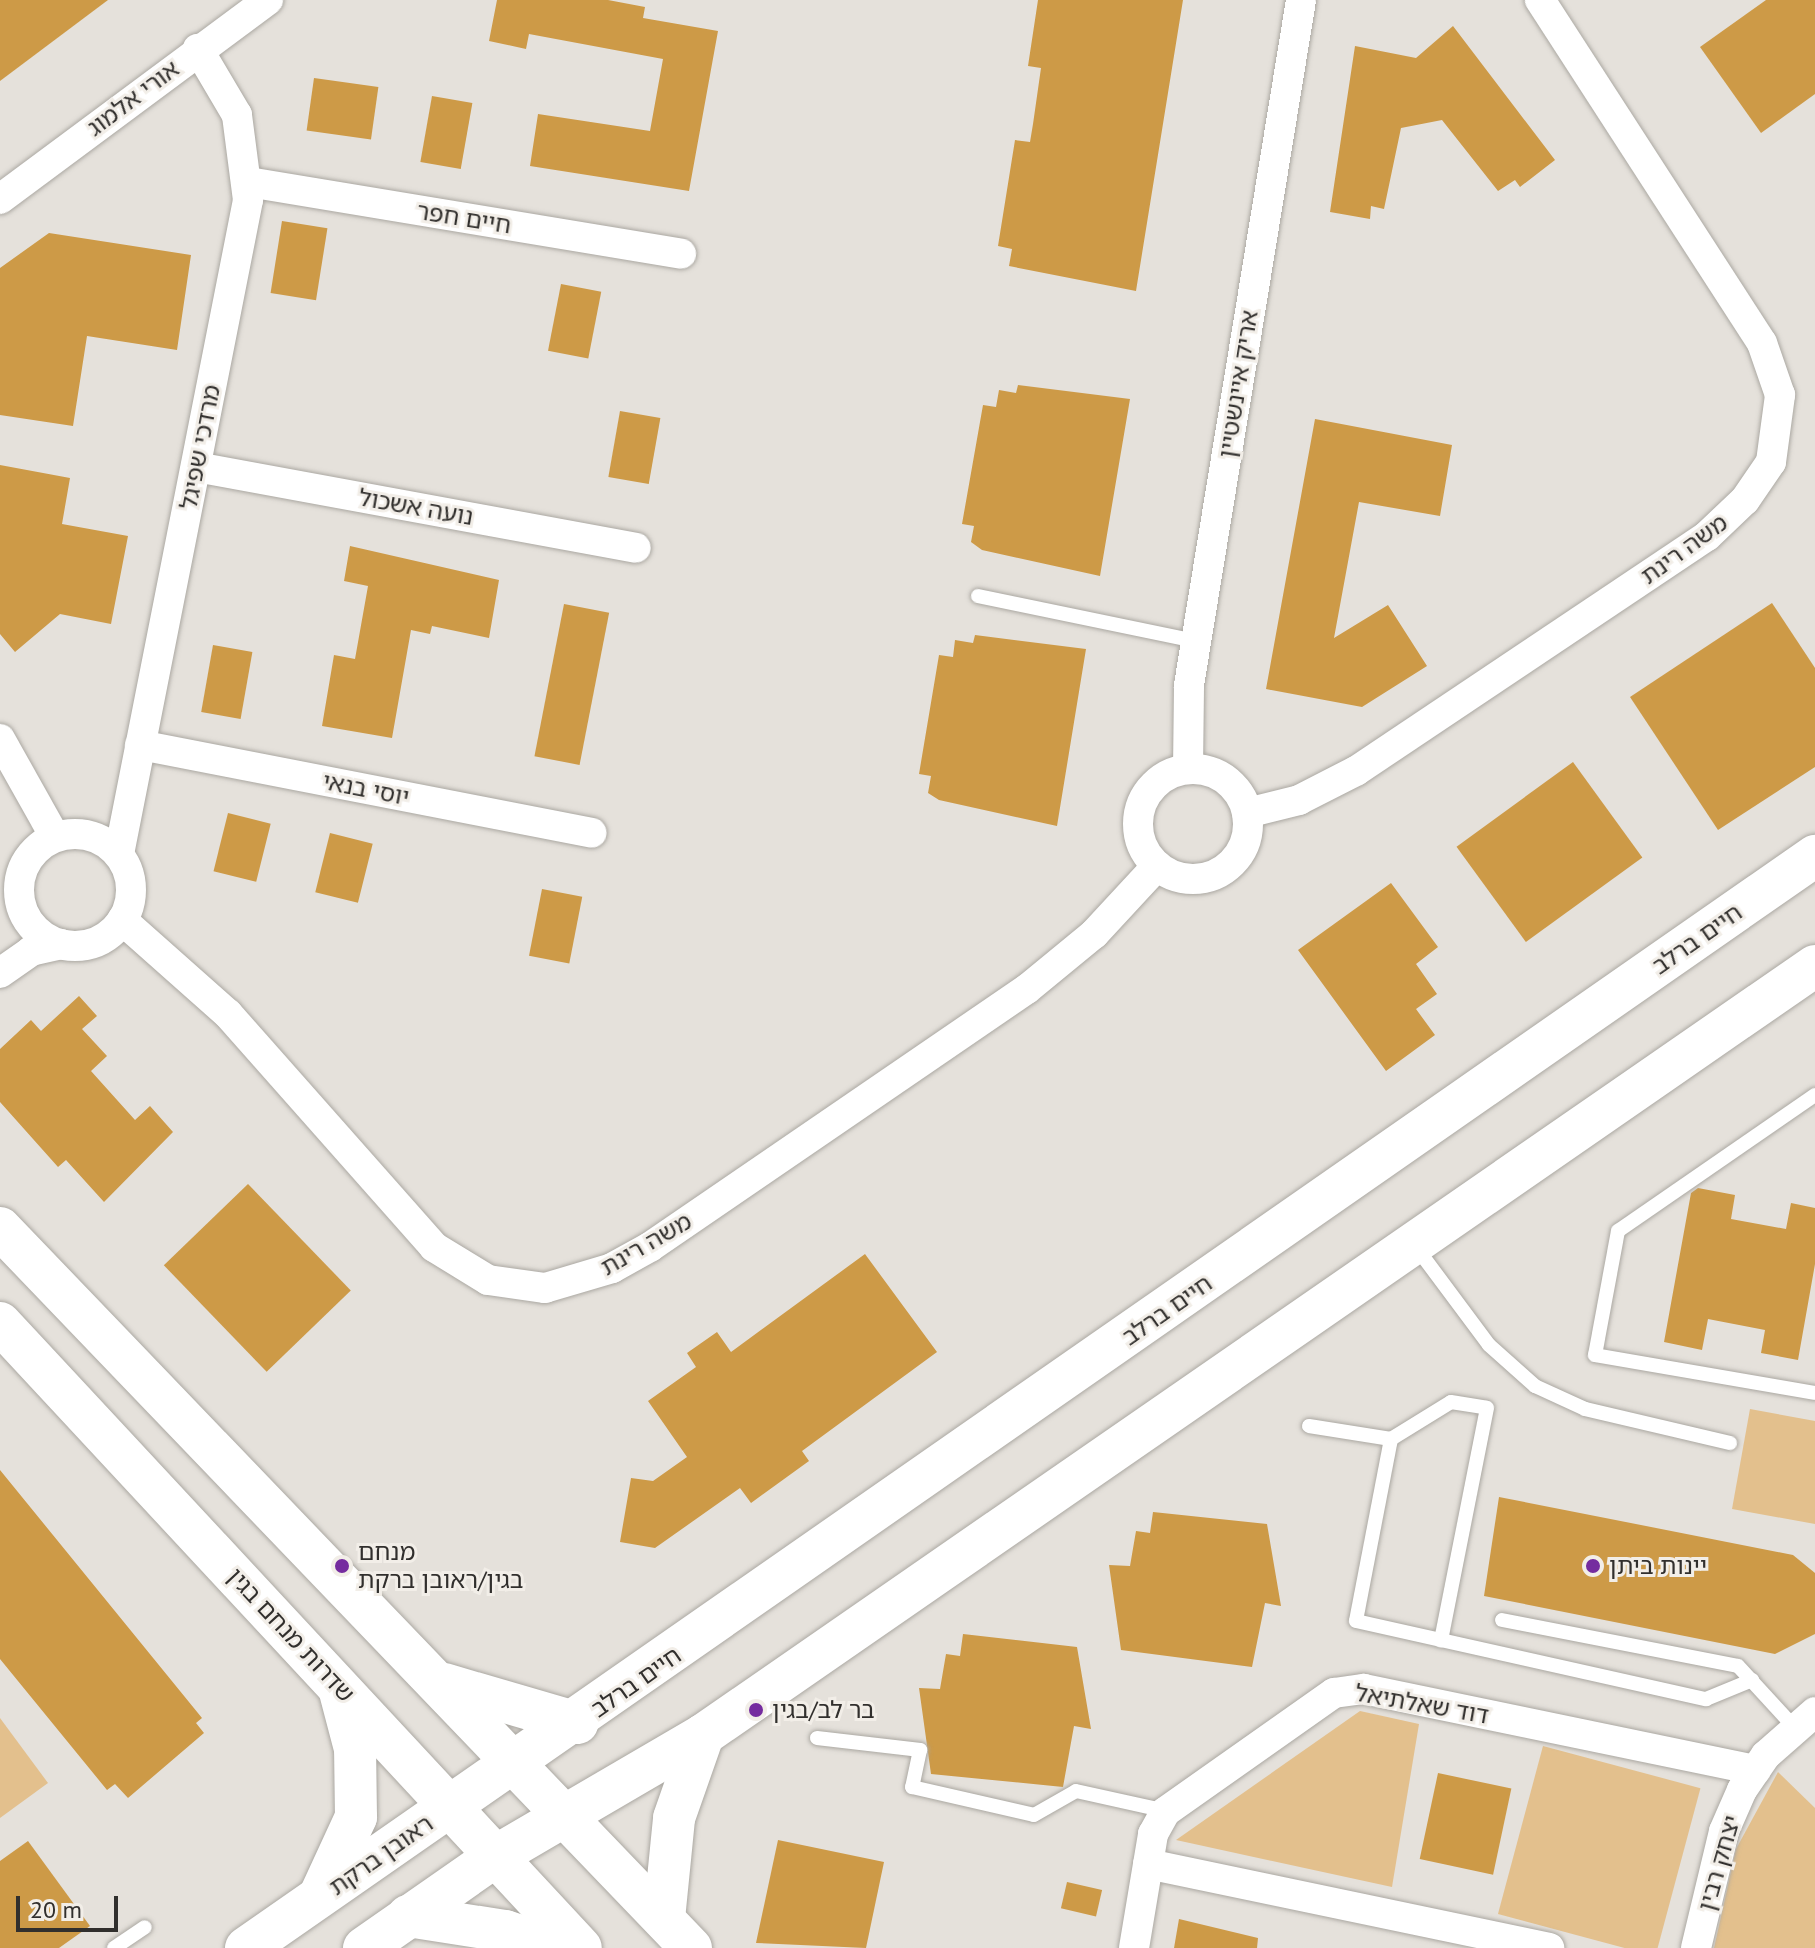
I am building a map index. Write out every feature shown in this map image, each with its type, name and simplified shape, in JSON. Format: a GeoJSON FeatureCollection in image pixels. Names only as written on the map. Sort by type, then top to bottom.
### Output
{"type":"FeatureCollection","features":[{"type":"Feature","properties":{"kind":"street","name":"אורי אלמוג"},"geometry":{"type":"LineString","coordinates":[[0,199],[268,0]]}},
{"type":"Feature","properties":{"kind":"street","name":"אריק איינשטיין"},"geometry":{"type":"LineString","coordinates":[[1188,769],[1185,718],[1196,641],[1301,0]]}},
{"type":"Feature","properties":{"kind":"street","name":"משה רינת"},"geometry":{"type":"LineString","coordinates":[[1247,813],[1299,800],[1356,771],[1694,545],[1745,500],[1771,462],[1780,395],[1762,343],[1540,0]]}},
{"type":"Feature","properties":{"kind":"street","name":"מרדכי שפיגל"},"geometry":{"type":"LineString","coordinates":[[119,854],[196,467],[248,182],[237,115],[198,49]]}},
{"type":"Feature","properties":{"kind":"street","name":"חיים חפר"},"geometry":{"type":"LineString","coordinates":[[248,182],[681,254]]}},
{"type":"Feature","properties":{"kind":"street","name":"נועה אשכול"},"geometry":{"type":"LineString","coordinates":[[196,467],[636,548]]}},
{"type":"Feature","properties":{"kind":"street"},"geometry":{"type":"LineString","coordinates":[[0,739],[55,837]]}},
{"type":"Feature","properties":{"kind":"street","name":"יוסי בנאי"},"geometry":{"type":"LineString","coordinates":[[140,745],[591,833]]}},
{"type":"Feature","properties":{"kind":"street"},"geometry":{"type":"LineString","coordinates":[[1188,769],[1223,778],[1247,813],[1244,847],[1221,872],[1188,879],[1157,866],[1139,836],[1140,810],[1158,781],[1188,769]]}},
{"type":"Feature","properties":{"kind":"street"},"geometry":{"type":"LineString","coordinates":[[0,902],[32,852],[55,837],[89,835],[119,854],[131,887],[122,920],[95,942],[61,944],[31,951],[0,973]]}},
{"type":"Feature","properties":{"kind":"street","name":"חיים ברלב"},"geometry":{"type":"LineString","coordinates":[[515,1760],[577,1723],[1815,856]]}},
{"type":"Feature","properties":{"kind":"street","name":"משה רינת"},"geometry":{"type":"LineString","coordinates":[[122,920],[228,1014],[434,1247],[488,1280],[545,1288],[600,1273],[650,1247],[1027,989],[1094,934],[1157,866]]}},
{"type":"Feature","properties":{"kind":"street"},"geometry":{"type":"LineString","coordinates":[[20,875],[26,917],[61,944]]}},
{"type":"Feature","properties":{"kind":"street"},"geometry":{"type":"LineString","coordinates":[[364,1948],[496,1856],[703,1735],[1815,966]]}},
{"type":"Feature","properties":{"kind":"street"},"geometry":{"type":"LineString","coordinates":[[0,1228],[444,1684],[677,1934]]}},
{"type":"Feature","properties":{"kind":"street","name":"שדרות מנחם בגין"},"geometry":{"type":"LineString","coordinates":[[0,1323],[581,1948]]}},
{"type":"Feature","properties":{"kind":"street"},"geometry":{"type":"LineString","coordinates":[[444,1684],[577,1723]]}},
{"type":"Feature","properties":{"kind":"street"},"geometry":{"type":"LineString","coordinates":[[318,1899],[356,1817],[355,1749],[338,1687]]}},
{"type":"Feature","properties":{"kind":"street","name":"דוד שאלתיאל"},"geometry":{"type":"LineString","coordinates":[[1166,1811],[1317,1702],[1353,1689],[1756,1770]]}},
{"type":"Feature","properties":{"kind":"street","name":"יצחק רבין"},"geometry":{"type":"LineString","coordinates":[[1696,1948],[1724,1831],[1756,1770],[1804,1720]]}},
{"type":"Feature","properties":{"kind":"street"},"geometry":{"type":"LineString","coordinates":[[677,1934],[674,1818],[703,1735]]}},
{"type":"Feature","properties":{"kind":"street","name":"ראובן ברקת"},"geometry":{"type":"LineString","coordinates":[[246,1948],[515,1760]]}},
{"type":"Feature","properties":{"kind":"street"},"geometry":{"type":"LineString","coordinates":[[1134,1948],[1148,1864],[1166,1811]]}},
{"type":"Feature","properties":{"kind":"street"},"geometry":{"type":"LineString","coordinates":[[1148,1864],[1549,1948]]}},
{"type":"Feature","properties":{"kind":"street"},"geometry":{"type":"LineString","coordinates":[[408,1916],[505,1931],[556,1948]]}},
{"type":"Feature","properties":{"kind":"lane"},"geometry":{"type":"LineString","coordinates":[[978,596],[1196,641]]}},
{"type":"Feature","properties":{"kind":"lane"},"geometry":{"type":"LineString","coordinates":[[1815,1095],[1618,1231],[1595,1355],[1815,1393]]}},
{"type":"Feature","properties":{"kind":"lane"},"geometry":{"type":"LineString","coordinates":[[1414,1244],[1489,1345],[1535,1386],[1585,1409],[1730,1443]]}},
{"type":"Feature","properties":{"kind":"lane"},"geometry":{"type":"LineString","coordinates":[[1309,1426],[1391,1439],[1451,1402],[1487,1408],[1441,1640]]}},
{"type":"Feature","properties":{"kind":"lane"},"geometry":{"type":"LineString","coordinates":[[1391,1439],[1356,1621],[1706,1699],[1752,1680]]}},
{"type":"Feature","properties":{"kind":"lane"},"geometry":{"type":"LineString","coordinates":[[1502,1620],[1738,1666],[1804,1720]]}},
{"type":"Feature","properties":{"kind":"lane"},"geometry":{"type":"LineString","coordinates":[[817,1738],[920,1750],[912,1787],[1034,1815],[1076,1791],[1166,1811]]}},
{"type":"Feature","properties":{"kind":"lane"},"geometry":{"type":"LineString","coordinates":[[114,1948],[145,1927]]}},
{"type":"Feature","properties":{"kind":"shaded area"},"geometry":{"type":"Polygon","coordinates":[[[1750,1409],[1815,1421],[1815,1524],[1732,1509],[1750,1409]]]}},
{"type":"Feature","properties":{"kind":"shaded area"},"geometry":{"type":"Polygon","coordinates":[[[1360,1711],[1419,1724],[1392,1887],[1176,1840],[1360,1711]]]}},
{"type":"Feature","properties":{"kind":"shaded area"},"geometry":{"type":"Polygon","coordinates":[[[0,1718],[48,1783],[0,1818],[0,1718]]]}},
{"type":"Feature","properties":{"kind":"shaded area"},"geometry":{"type":"Polygon","coordinates":[[[1543,1746],[1700,1788],[1658,1948],[1625,1948],[1498,1914],[1543,1746]]]}},
{"type":"Feature","properties":{"kind":"shaded area"},"geometry":{"type":"Polygon","coordinates":[[[1778,1772],[1815,1808],[1815,1948],[1714,1948],[1736,1849],[1778,1772]]]}},
{"type":"Feature","properties":{"kind":"building"},"geometry":{"type":"Polygon","coordinates":[[[0,0],[108,0],[0,81],[0,0]]]}},
{"type":"Feature","properties":{"kind":"building"},"geometry":{"type":"Polygon","coordinates":[[[497,0],[608,0],[645,7],[643,18],[718,31],[689,191],[530,166],[538,114],[650,131],[663,59],[529,34],[526,49],[489,41],[497,0]]]}},
{"type":"Feature","properties":{"kind":"building"},"geometry":{"type":"Polygon","coordinates":[[[1038,0],[1183,0],[1136,291],[1009,266],[1012,249],[998,246],[1015,140],[1030,142],[1033,124],[1041,68],[1028,66],[1038,0]]]}},
{"type":"Feature","properties":{"kind":"building"},"geometry":{"type":"Polygon","coordinates":[[[1766,0],[1815,0],[1815,94],[1761,133],[1700,47],[1766,0]]]}},
{"type":"Feature","properties":{"kind":"building"},"geometry":{"type":"Polygon","coordinates":[[[1453,26],[1555,160],[1520,187],[1515,180],[1498,191],[1442,120],[1401,128],[1384,209],[1371,206],[1370,219],[1330,212],[1355,46],[1416,58],[1453,26]]]}},
{"type":"Feature","properties":{"kind":"building"},"geometry":{"type":"Polygon","coordinates":[[[314,78],[378,87],[371,140],[307,130],[314,78]]]}},
{"type":"Feature","properties":{"kind":"building"},"geometry":{"type":"Polygon","coordinates":[[[432,96],[472,103],[461,169],[420,162],[432,96]]]}},
{"type":"Feature","properties":{"kind":"building"},"geometry":{"type":"Polygon","coordinates":[[[282,221],[327,228],[316,300],[271,293],[282,221]]]}},
{"type":"Feature","properties":{"kind":"building"},"geometry":{"type":"Polygon","coordinates":[[[49,233],[191,255],[177,350],[87,336],[73,426],[0,415],[0,268],[49,233]]]}},
{"type":"Feature","properties":{"kind":"building"},"geometry":{"type":"Polygon","coordinates":[[[561,284],[601,292],[588,359],[548,351],[561,284]]]}},
{"type":"Feature","properties":{"kind":"building"},"geometry":{"type":"Polygon","coordinates":[[[1018,385],[1130,399],[1100,576],[982,550],[971,542],[974,526],[962,524],[983,405],[996,407],[999,390],[1016,393],[1018,385]]]}},
{"type":"Feature","properties":{"kind":"building"},"geometry":{"type":"Polygon","coordinates":[[[620,411],[660,418],[649,484],[608,477],[620,411]]]}},
{"type":"Feature","properties":{"kind":"building"},"geometry":{"type":"Polygon","coordinates":[[[1315,419],[1452,445],[1440,516],[1359,502],[1334,638],[1388,605],[1427,666],[1362,707],[1266,689],[1315,419]]]}},
{"type":"Feature","properties":{"kind":"building"},"geometry":{"type":"Polygon","coordinates":[[[0,465],[70,478],[62,524],[128,536],[111,624],[60,614],[15,652],[0,634],[0,465]]]}},
{"type":"Feature","properties":{"kind":"building"},"geometry":{"type":"Polygon","coordinates":[[[350,546],[499,580],[489,638],[432,626],[430,634],[411,630],[392,738],[322,726],[334,655],[355,659],[368,586],[344,581],[350,546]]]}},
{"type":"Feature","properties":{"kind":"building"},"geometry":{"type":"Polygon","coordinates":[[[1772,603],[1815,668],[1815,767],[1718,830],[1630,697],[1772,603]]]}},
{"type":"Feature","properties":{"kind":"building"},"geometry":{"type":"Polygon","coordinates":[[[564,604],[609,613],[580,765],[534,756],[564,604]]]}},
{"type":"Feature","properties":{"kind":"building"},"geometry":{"type":"Polygon","coordinates":[[[975,635],[1086,649],[1057,826],[939,800],[928,793],[931,776],[919,774],[939,655],[953,657],[955,640],[973,643],[975,635]]]}},
{"type":"Feature","properties":{"kind":"building"},"geometry":{"type":"Polygon","coordinates":[[[213,645],[252,652],[241,719],[201,712],[213,645]]]}},
{"type":"Feature","properties":{"kind":"building"},"geometry":{"type":"Polygon","coordinates":[[[1573,762],[1642,857],[1526,942],[1457,847],[1573,762]]]}},
{"type":"Feature","properties":{"kind":"building"},"geometry":{"type":"Polygon","coordinates":[[[228,813],[271,824],[256,882],[213,871],[228,813]]]}},
{"type":"Feature","properties":{"kind":"building"},"geometry":{"type":"Polygon","coordinates":[[[330,833],[373,844],[358,903],[315,892],[330,833]]]}},
{"type":"Feature","properties":{"kind":"building"},"geometry":{"type":"Polygon","coordinates":[[[1391,883],[1438,947],[1416,964],[1437,994],[1416,1009],[1435,1035],[1386,1071],[1298,950],[1391,883]]]}},
{"type":"Feature","properties":{"kind":"building"},"geometry":{"type":"Polygon","coordinates":[[[542,889],[582,897],[569,964],[529,956],[542,889]]]}},
{"type":"Feature","properties":{"kind":"building"},"geometry":{"type":"Polygon","coordinates":[[[79,996],[97,1016],[82,1029],[107,1056],[91,1071],[135,1120],[150,1106],[173,1132],[104,1202],[66,1160],[58,1167],[0,1102],[0,1049],[31,1020],[41,1031],[79,996]]]}},
{"type":"Feature","properties":{"kind":"building"},"geometry":{"type":"Polygon","coordinates":[[[248,1184],[351,1290],[267,1372],[164,1265],[248,1184]]]}},
{"type":"Feature","properties":{"kind":"building"},"geometry":{"type":"Polygon","coordinates":[[[1698,1188],[1735,1195],[1731,1219],[1786,1229],[1791,1203],[1815,1208],[1815,1264],[1798,1360],[1761,1353],[1765,1330],[1708,1319],[1702,1350],[1664,1342],[1691,1193],[1698,1188]]]}},
{"type":"Feature","properties":{"kind":"building"},"geometry":{"type":"Polygon","coordinates":[[[865,1254],[937,1352],[802,1451],[809,1461],[751,1503],[740,1488],[655,1548],[620,1542],[631,1478],[653,1481],[687,1457],[648,1401],[696,1367],[687,1353],[717,1332],[731,1352],[865,1254]]]}},
{"type":"Feature","properties":{"kind":"building"},"geometry":{"type":"Polygon","coordinates":[[[0,1470],[202,1718],[196,1723],[204,1733],[128,1798],[115,1784],[107,1790],[0,1659],[0,1470]]]}},
{"type":"Feature","properties":{"kind":"building"},"geometry":{"type":"Polygon","coordinates":[[[1499,1497],[1793,1555],[1815,1573],[1815,1634],[1775,1654],[1484,1596],[1499,1497]]]}},
{"type":"Feature","properties":{"kind":"building"},"geometry":{"type":"Polygon","coordinates":[[[1153,1512],[1267,1524],[1281,1606],[1265,1603],[1252,1667],[1121,1650],[1109,1565],[1130,1566],[1136,1531],[1150,1533],[1153,1512]]]}},
{"type":"Feature","properties":{"kind":"building"},"geometry":{"type":"Polygon","coordinates":[[[963,1634],[1077,1647],[1091,1729],[1074,1726],[1063,1787],[931,1774],[919,1688],[940,1689],[946,1654],[960,1656],[963,1634]]]}},
{"type":"Feature","properties":{"kind":"building"},"geometry":{"type":"Polygon","coordinates":[[[1438,1773],[1511,1789],[1493,1875],[1420,1859],[1438,1773]]]}},
{"type":"Feature","properties":{"kind":"building"},"geometry":{"type":"Polygon","coordinates":[[[778,1840],[884,1862],[866,1948],[756,1943],[778,1840]]]}},
{"type":"Feature","properties":{"kind":"building"},"geometry":{"type":"Polygon","coordinates":[[[28,1841],[90,1926],[59,1948],[0,1948],[0,1861],[28,1841]]]}},
{"type":"Feature","properties":{"kind":"building"},"geometry":{"type":"Polygon","coordinates":[[[1067,1882],[1102,1890],[1096,1916],[1061,1908],[1067,1882]]]}},
{"type":"Feature","properties":{"kind":"building"},"geometry":{"type":"Polygon","coordinates":[[[1179,1919],[1258,1938],[1257,1948],[1174,1948],[1179,1919]]]}},
{"type":"Feature","properties":{"kind":"place","name":"מנחם בגין/ראובן ברקת"},"geometry":{"type":"Point","coordinates":[342,1566]}},
{"type":"Feature","properties":{"kind":"place","name":"יינות ביתן"},"geometry":{"type":"Point","coordinates":[1593,1566]}},
{"type":"Feature","properties":{"kind":"place","name":"בר לב/בגין"},"geometry":{"type":"Point","coordinates":[756,1710]}}]}
